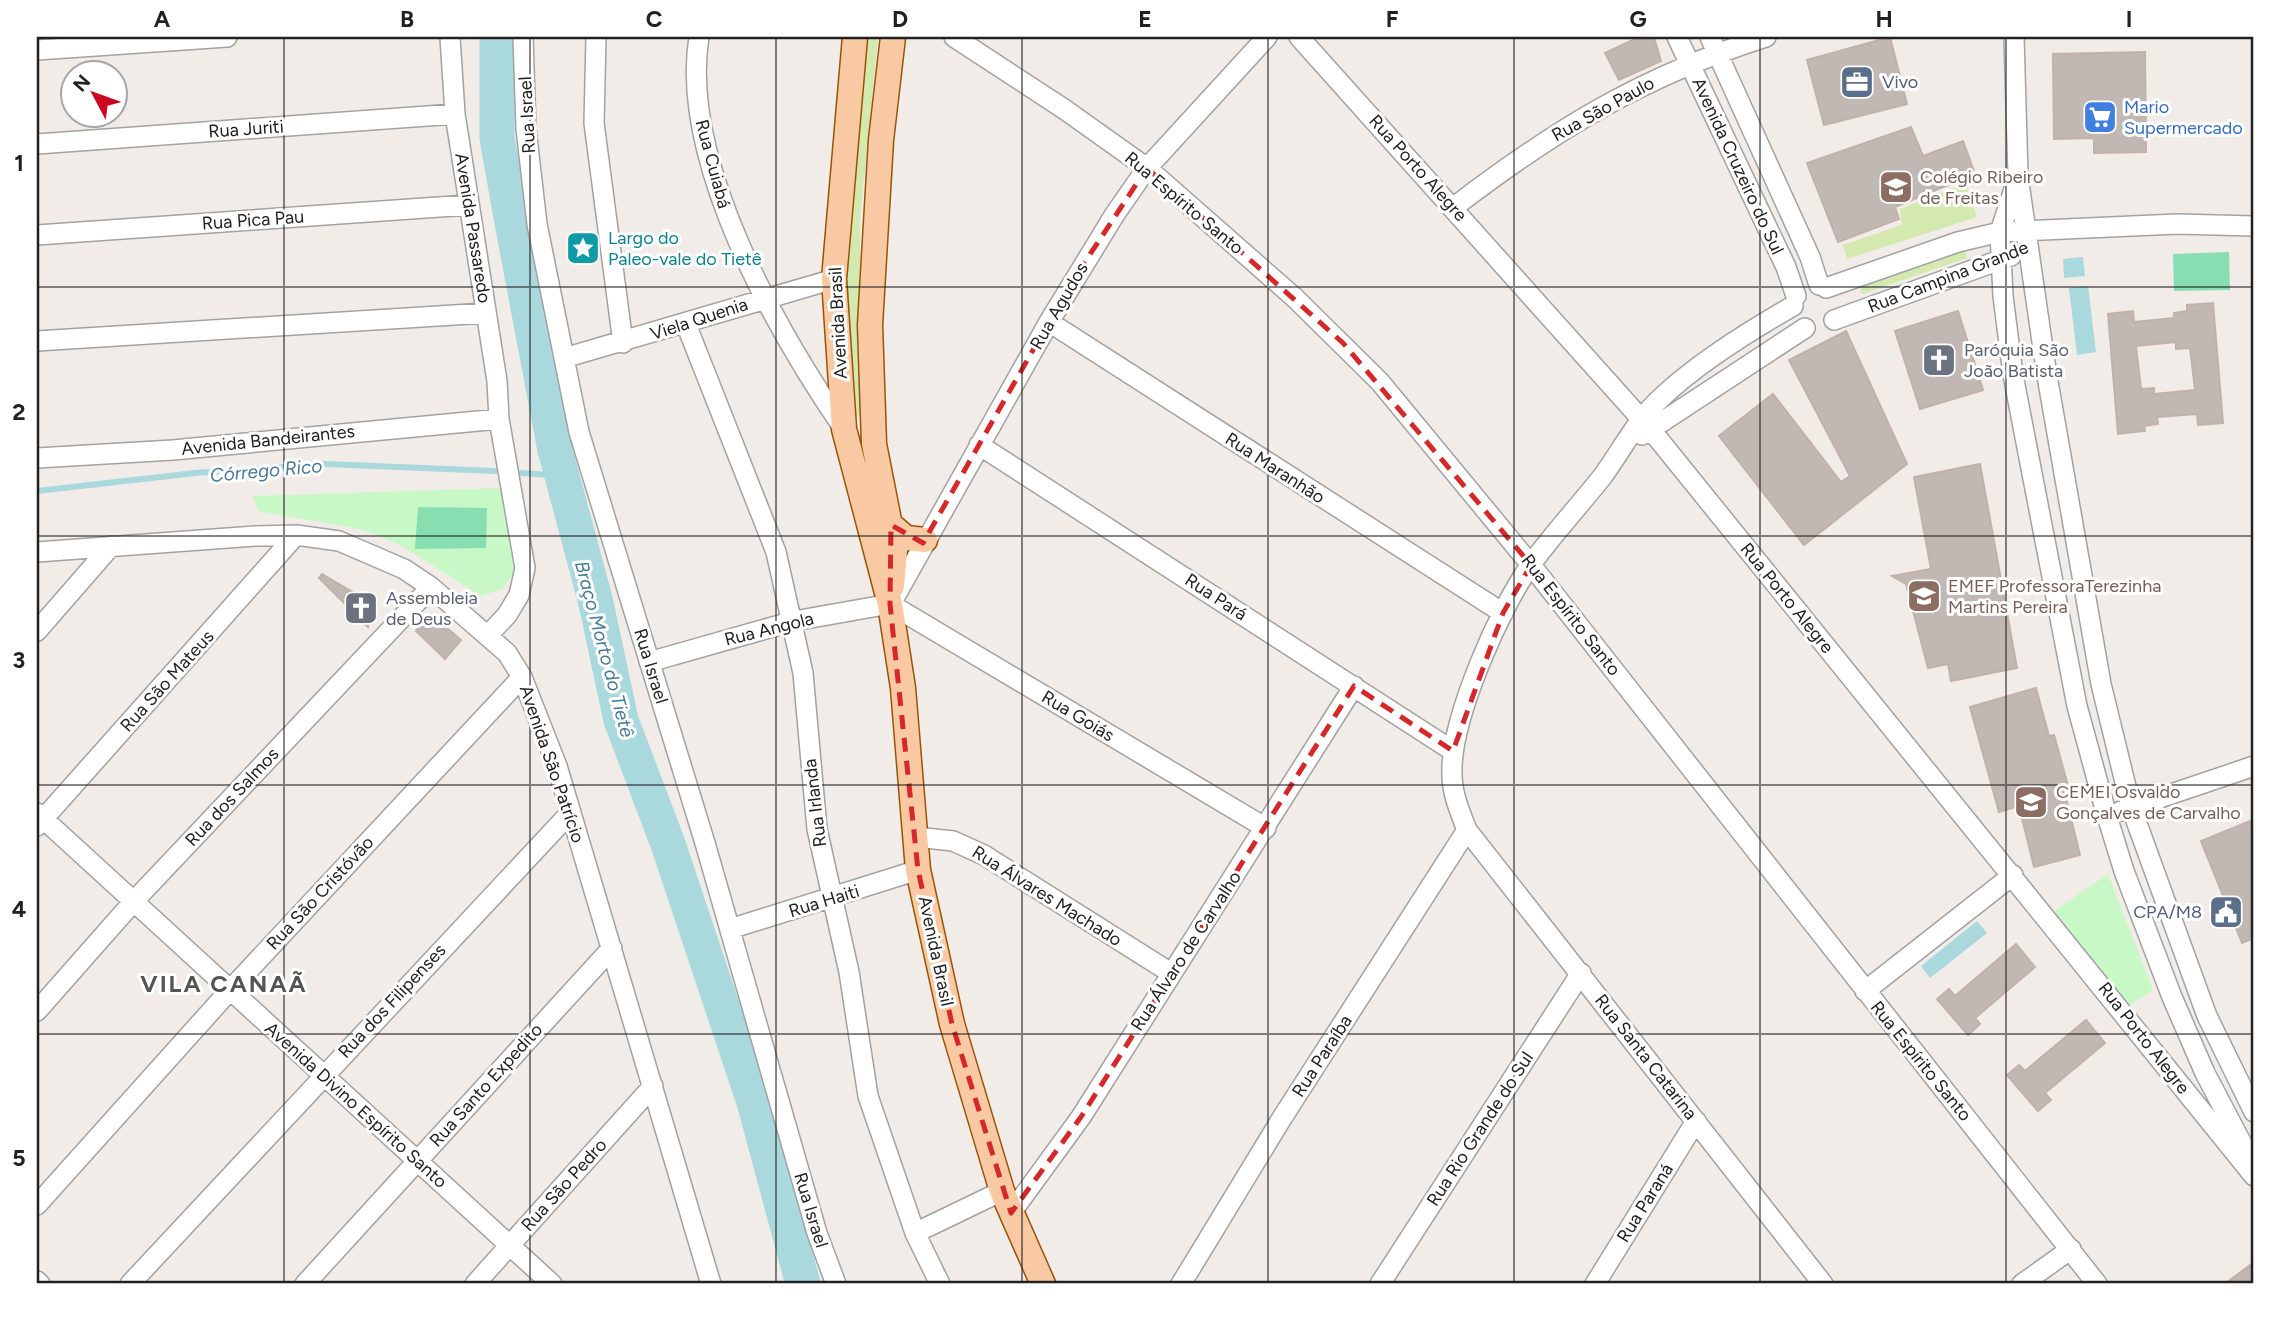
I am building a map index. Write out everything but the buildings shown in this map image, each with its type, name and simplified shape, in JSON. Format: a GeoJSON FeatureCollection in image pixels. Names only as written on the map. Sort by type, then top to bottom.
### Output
{"type":"FeatureCollection","features":[{"type":"Feature","properties":{"kind":"main road","name":"Avenida Brasil"},"geometry":{"type":"LineString","coordinates":[[855,37],[834,279],[844,429],[891,604],[903,688],[918,870],[952,1024],[1007,1202],[1043,1284]]}},
{"type":"Feature","properties":{"kind":"main road","name":"Avenida Brasil"},"geometry":{"type":"LineString","coordinates":[[891,604],[895,551],[874,444],[870,325],[881,141],[893,37]]}},
{"type":"Feature","properties":{"kind":"main road"},"geometry":{"type":"LineString","coordinates":[[891,525],[906,538],[925,540]]}},
{"type":"Feature","properties":{"kind":"street"},"geometry":{"type":"LineString","coordinates":[[37,50],[227,37]]}},
{"type":"Feature","properties":{"kind":"street","name":"Avenida Passaredo"},"geometry":{"type":"LineString","coordinates":[[450,37],[455,114],[498,381],[499,419],[525,568],[519,595],[507,615],[489,634]]}},
{"type":"Feature","properties":{"kind":"street","name":"Rua Israel"},"geometry":{"type":"LineString","coordinates":[[523,37],[526,129],[537,224],[579,432],[730,929],[790,1143],[836,1284]]}},
{"type":"Feature","properties":{"kind":"street"},"geometry":{"type":"LineString","coordinates":[[596,37],[594,123],[623,343]]}},
{"type":"Feature","properties":{"kind":"street","name":"Rua Cuiabá"},"geometry":{"type":"LineString","coordinates":[[699,37],[697,89],[705,145],[725,212],[805,370],[844,429]]}},
{"type":"Feature","properties":{"kind":"street","name":"Rua Espírito Santo"},"geometry":{"type":"LineString","coordinates":[[954,37],[1064,109],[1147,169],[1343,343],[1420,429],[1531,565],[2097,1284]]}},
{"type":"Feature","properties":{"kind":"street","name":"Rua Agudos"},"geometry":{"type":"LineString","coordinates":[[891,604],[1049,322],[1147,169],[1267,37]]}},
{"type":"Feature","properties":{"kind":"street","name":"Rua Porto Alegre"},"geometry":{"type":"LineString","coordinates":[[1299,37],[1454,207],[1646,425],[2254,1176]]}},
{"type":"Feature","properties":{"kind":"street","name":"Avenida Cruzeiro do Sul"},"geometry":{"type":"LineString","coordinates":[[1677,37],[1786,267],[1794,301]]}},
{"type":"Feature","properties":{"kind":"street","name":"Rua São Paulo"},"geometry":{"type":"LineString","coordinates":[[1454,207],[1506,168],[1585,116],[1617,97],[1689,64],[1714,44],[1766,37]]}},
{"type":"Feature","properties":{"kind":"street"},"geometry":{"type":"LineString","coordinates":[[2014,37],[2018,176],[2047,376],[2101,684],[2131,807],[2207,1016],[2254,1112]]}},
{"type":"Feature","properties":{"kind":"street","name":"Avenida Cruzeiro do Sul"},"geometry":{"type":"LineString","coordinates":[[1714,44],[1823,287]]}},
{"type":"Feature","properties":{"kind":"street","name":"Rua Juriti"},"geometry":{"type":"LineString","coordinates":[[37,144],[455,114]]}},
{"type":"Feature","properties":{"kind":"street"},"geometry":{"type":"LineString","coordinates":[[2018,176],[2000,232],[2013,375],[2077,706],[2124,871],[2172,997],[2205,1073],[2254,1167]]}},
{"type":"Feature","properties":{"kind":"street","name":"Rua Pica Pau"},"geometry":{"type":"LineString","coordinates":[[37,235],[468,205]]}},
{"type":"Feature","properties":{"kind":"street","name":"Rua Campina Grande"},"geometry":{"type":"LineString","coordinates":[[1834,320],[2002,259],[2029,239],[2058,229],[2177,224],[2254,226]]}},
{"type":"Feature","properties":{"kind":"street","name":"Rua Campina Grande"},"geometry":{"type":"LineString","coordinates":[[1823,287],[1958,242],[2000,232],[2029,239]]}},
{"type":"Feature","properties":{"kind":"street","name":"Viela Quenia"},"geometry":{"type":"LineString","coordinates":[[564,358],[623,343],[767,297],[834,279]]}},
{"type":"Feature","properties":{"kind":"street"},"geometry":{"type":"LineString","coordinates":[[1467,830],[1454,792],[1453,751],[1480,669],[1503,613],[1531,565],[1627,444],[1646,425],[1805,328],[1824,328],[1834,320],[1838,306],[1823,287],[1806,287],[1794,301],[1663,396],[1646,425]]}},
{"type":"Feature","properties":{"kind":"street"},"geometry":{"type":"LineString","coordinates":[[1794,301],[1796,319],[1805,328]]}},
{"type":"Feature","properties":{"kind":"street"},"geometry":{"type":"LineString","coordinates":[[37,341],[486,313]]}},
{"type":"Feature","properties":{"kind":"street","name":"Rua Maranhão"},"geometry":{"type":"LineString","coordinates":[[1049,322],[1503,613]]}},
{"type":"Feature","properties":{"kind":"street","name":"Rua Irlanda"},"geometry":{"type":"LineString","coordinates":[[686,324],[776,552],[794,621],[803,673],[817,829],[849,972],[868,1096],[915,1233],[940,1284]]}},
{"type":"Feature","properties":{"kind":"street","name":"Avenida Bandeirantes"},"geometry":{"type":"LineString","coordinates":[[37,458],[173,450],[499,419]]}},
{"type":"Feature","properties":{"kind":"street","name":"Rua Pará"},"geometry":{"type":"LineString","coordinates":[[979,445],[1453,751]]}},
{"type":"Feature","properties":{"kind":"street","name":"Avenida São Patrício"},"geometry":{"type":"LineString","coordinates":[[37,552],[296,535],[338,541],[404,569],[432,587],[489,634],[507,653],[522,677],[557,766],[712,1284]]}},
{"type":"Feature","properties":{"kind":"street","name":"Rua São Mateus"},"geometry":{"type":"LineString","coordinates":[[39,819],[296,535]]}},
{"type":"Feature","properties":{"kind":"street"},"geometry":{"type":"LineString","coordinates":[[37,631],[111,546]]}},
{"type":"Feature","properties":{"kind":"street","name":"Rua dos Salmos"},"geometry":{"type":"LineString","coordinates":[[37,1011],[134,901],[432,587]]}},
{"type":"Feature","properties":{"kind":"street","name":"Rua Angola"},"geometry":{"type":"LineString","coordinates":[[649,662],[794,621],[891,604]]}},
{"type":"Feature","properties":{"kind":"street","name":"Rua Goiás"},"geometry":{"type":"LineString","coordinates":[[891,604],[1266,828]]}},
{"type":"Feature","properties":{"kind":"street","name":"Rua São Cristóvão"},"geometry":{"type":"LineString","coordinates":[[37,1205],[230,990],[522,677]]}},
{"type":"Feature","properties":{"kind":"street","name":"Rua Álvaro de Carvalho"},"geometry":{"type":"LineString","coordinates":[[1007,1202],[1081,1117],[1354,686]]}},
{"type":"Feature","properties":{"kind":"street"},"geometry":{"type":"LineString","coordinates":[[2107,816],[2254,766]]}},
{"type":"Feature","properties":{"kind":"street","name":"Rua dos Filipenses"},"geometry":{"type":"LineString","coordinates":[[130,1284],[323,1074],[571,812]]}},
{"type":"Feature","properties":{"kind":"street","name":"Avenida Divino Espírito Santo"},"geometry":{"type":"LineString","coordinates":[[39,819],[134,901],[552,1284]]}},
{"type":"Feature","properties":{"kind":"street","name":"Rua Santa Catarina"},"geometry":{"type":"LineString","coordinates":[[1467,830],[1823,1284]]}},
{"type":"Feature","properties":{"kind":"street","name":"Rua Paraíba"},"geometry":{"type":"LineString","coordinates":[[1181,1284],[1282,1118],[1467,830]]}},
{"type":"Feature","properties":{"kind":"street","name":"Rua Álvares Machado"},"geometry":{"type":"LineString","coordinates":[[916,837],[953,841],[984,855],[1171,973]]}},
{"type":"Feature","properties":{"kind":"street","name":"Rua Haiti"},"geometry":{"type":"LineString","coordinates":[[730,929],[832,900],[918,870]]}},
{"type":"Feature","properties":{"kind":"street"},"geometry":{"type":"LineString","coordinates":[[1865,991],[2013,875]]}},
{"type":"Feature","properties":{"kind":"street","name":"Rua Santo Expedito"},"geometry":{"type":"LineString","coordinates":[[305,1284],[611,948]]}},
{"type":"Feature","properties":{"kind":"street","name":"Rua Rio Grande do Sul"},"geometry":{"type":"LineString","coordinates":[[1380,1284],[1581,973]]}},
{"type":"Feature","properties":{"kind":"street","name":"Rua São Pedro"},"geometry":{"type":"LineString","coordinates":[[475,1284],[653,1086]]}},
{"type":"Feature","properties":{"kind":"street","name":"Rua Paraná"},"geometry":{"type":"LineString","coordinates":[[1597,1283],[1696,1121]]}},
{"type":"Feature","properties":{"kind":"street"},"geometry":{"type":"LineString","coordinates":[[915,1233],[1007,1202]]}},
{"type":"Feature","properties":{"kind":"street"},"geometry":{"type":"LineString","coordinates":[[2022,1284],[2071,1249]]}},
{"type":"Feature","properties":{"kind":"highlighted area"},"geometry":{"type":"Polygon","coordinates":[[[1147,168],[1343,343],[1531,565],[1503,613],[1453,751],[1354,686],[1081,1117],[1011,1213],[952,1024],[918,870],[890,604],[891,525],[923,543],[1073,280],[1147,168]]]}},
{"type":"Feature","properties":{"kind":"green space"},"geometry":{"type":"Polygon","coordinates":[[[865,37],[878,37],[860,220],[860,416],[848,414],[848,219],[865,37]]]}},
{"type":"Feature","properties":{"kind":"green space"},"geometry":{"type":"Polygon","coordinates":[[[1966,183],[1977,217],[1847,259],[1843,245],[1902,225],[1900,209],[1966,183]]]}},
{"type":"Feature","properties":{"kind":"green space"},"geometry":{"type":"Polygon","coordinates":[[[1965,250],[1967,258],[1862,294],[1860,287],[1965,250]]]}},
{"type":"Feature","properties":{"kind":"green space"},"geometry":{"type":"Polygon","coordinates":[[[2229,252],[2230,290],[2174,291],[2173,254],[2229,252]]]}},
{"type":"Feature","properties":{"kind":"green space"},"geometry":{"type":"Polygon","coordinates":[[[501,488],[516,570],[502,589],[481,596],[402,546],[364,530],[258,511],[253,496],[501,488]]]}},
{"type":"Feature","properties":{"kind":"green space"},"geometry":{"type":"Polygon","coordinates":[[[418,507],[487,508],[486,548],[415,549],[418,507]]]}},
{"type":"Feature","properties":{"kind":"green space"},"geometry":{"type":"Polygon","coordinates":[[[2108,874],[2153,990],[2126,1007],[2109,993],[2054,911],[2108,874]]]}},
{"type":"Feature","properties":{"kind":"water"},"geometry":{"type":"Polygon","coordinates":[[[2083,257],[2085,276],[2064,278],[2063,259],[2083,257]]]}},
{"type":"Feature","properties":{"kind":"water"},"geometry":{"type":"Polygon","coordinates":[[[2088,286],[2096,352],[2077,355],[2069,288],[2088,286]]]}},
{"type":"Feature","properties":{"kind":"water"},"geometry":{"type":"Polygon","coordinates":[[[1977,921],[1987,933],[1930,978],[1921,966],[1977,921]]]}},
{"type":"Feature","properties":{"kind":"waterway","name":"Braço Morto do Tietê"},"geometry":{"type":"LineString","coordinates":[[497,37],[497,138],[511,217],[555,450],[595,599],[621,720],[668,844],[754,1102],[803,1284]]}},
{"type":"Feature","properties":{"kind":"waterway","name":"Córrego Rico"},"geometry":{"type":"LineString","coordinates":[[37,491],[195,473],[326,464],[495,471]]}},
{"type":"Feature","properties":{"kind":"waterway","name":"Córrego Rico"},"geometry":{"type":"LineString","coordinates":[[521,473],[562,476]]}},
{"type":"Feature","properties":{"kind":"place","name":"Vivo"},"geometry":{"type":"Point","coordinates":[1857,82]}},
{"type":"Feature","properties":{"kind":"place","name":"Mario Supermercado"},"geometry":{"type":"Point","coordinates":[2100,117]}},
{"type":"Feature","properties":{"kind":"place","name":"Colégio Ribeiro de Freitas"},"geometry":{"type":"Point","coordinates":[1896,187]}},
{"type":"Feature","properties":{"kind":"place","name":"Largo do Paleo-vale do Tietê"},"geometry":{"type":"Point","coordinates":[583,248]}},
{"type":"Feature","properties":{"kind":"place","name":"Paróquia São João Batista"},"geometry":{"type":"Point","coordinates":[1939,360]}},
{"type":"Feature","properties":{"kind":"place","name":"EMEF ProfessoraTerezinha Martins Pereira"},"geometry":{"type":"Point","coordinates":[1924,596]}},
{"type":"Feature","properties":{"kind":"place","name":"Assembleia de Deus"},"geometry":{"type":"Point","coordinates":[361,608]}},
{"type":"Feature","properties":{"kind":"place","name":"CEMEI Osvaldo Gonçalves de Carvalho"},"geometry":{"type":"Point","coordinates":[2031,802]}},
{"type":"Feature","properties":{"kind":"place","name":"CPA/M8"},"geometry":{"type":"Point","coordinates":[2226,912]}},
{"type":"Feature","properties":{"kind":"district","name":"VILA CANAÃ"},"geometry":{"type":"Point","coordinates":[224,984]}}]}
